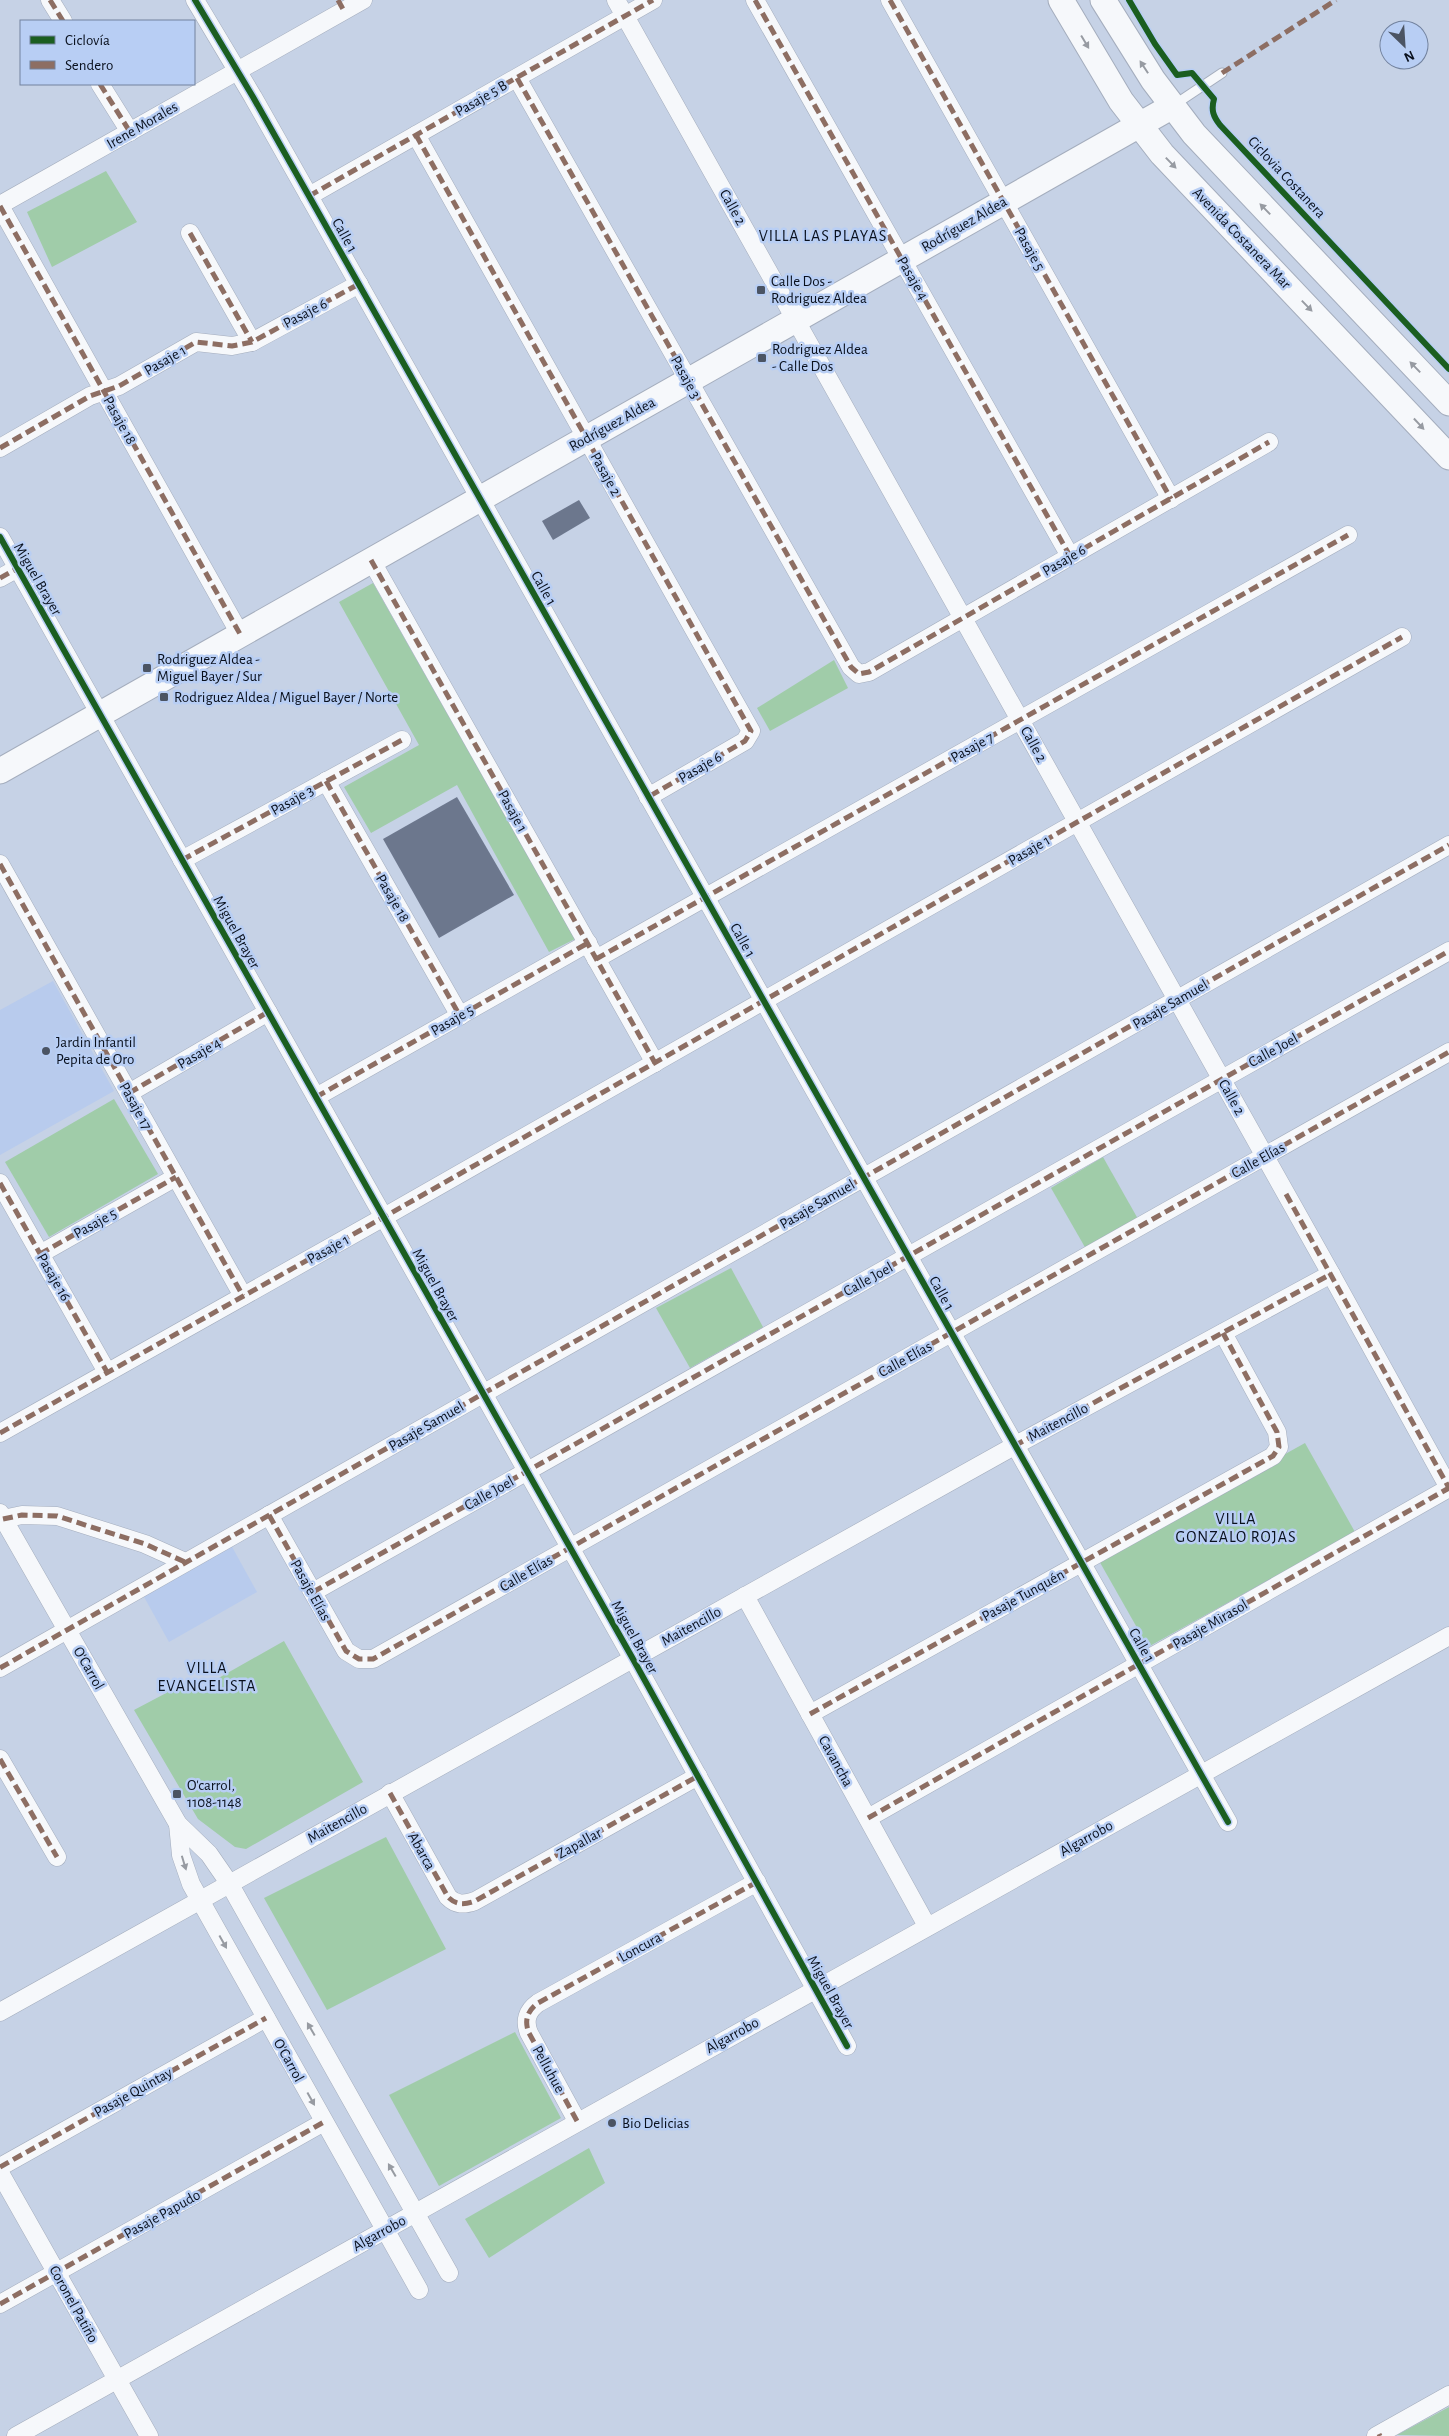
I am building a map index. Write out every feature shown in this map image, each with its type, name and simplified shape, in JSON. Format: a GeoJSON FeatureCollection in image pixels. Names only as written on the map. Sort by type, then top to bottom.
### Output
{"type":"FeatureCollection","features":[{"type":"Feature","properties":{"kind":"main road","name":"Avenida Costanera Mar"},"geometry":{"type":"LineString","coordinates":[[1060,0],[1139,126],[1162,154],[1449,457]]}},
{"type":"Feature","properties":{"kind":"main road"},"geometry":{"type":"LineString","coordinates":[[1103,0],[1171,107],[1194,134],[1449,402]]}},
{"type":"Feature","properties":{"kind":"main road","name":"Rodríguez Aldea"},"geometry":{"type":"LineString","coordinates":[[0,771],[1171,107]]}},
{"type":"Feature","properties":{"kind":"street"},"geometry":{"type":"LineString","coordinates":[[50,0],[62,20]]}},
{"type":"Feature","properties":{"kind":"street","name":"Calle 1"},"geometry":{"type":"LineString","coordinates":[[195,0],[309,196],[1228,1822]]}},
{"type":"Feature","properties":{"kind":"street","name":"Irene Morales"},"geometry":{"type":"LineString","coordinates":[[0,206],[238,71],[341,5],[363,0]]}},
{"type":"Feature","properties":{"kind":"street","name":"Calle 2"},"geometry":{"type":"LineString","coordinates":[[616,0],[964,618],[1449,1488]]}},
{"type":"Feature","properties":{"kind":"street","name":"Pasaje 5 B"},"geometry":{"type":"LineString","coordinates":[[309,196],[653,0]]}},
{"type":"Feature","properties":{"kind":"street","name":"Pasaje 4"},"geometry":{"type":"LineString","coordinates":[[755,0],[1070,556]]}},
{"type":"Feature","properties":{"kind":"street","name":"Pasaje 5"},"geometry":{"type":"LineString","coordinates":[[890,0],[1171,499]]}},
{"type":"Feature","properties":{"kind":"street","name":"Pasaje 3"},"geometry":{"type":"LineString","coordinates":[[517,78],[851,668],[859,674]]}},
{"type":"Feature","properties":{"kind":"street"},"geometry":{"type":"LineString","coordinates":[[101,85],[130,132]]}},
{"type":"Feature","properties":{"kind":"street","name":"Pasaje 2"},"geometry":{"type":"LineString","coordinates":[[416,135],[749,726],[750,734]]}},
{"type":"Feature","properties":{"kind":"street","name":"Pasaje 18"},"geometry":{"type":"LineString","coordinates":[[0,206],[240,634]]}},
{"type":"Feature","properties":{"kind":"street"},"geometry":{"type":"LineString","coordinates":[[190,233],[252,342]]}},
{"type":"Feature","properties":{"kind":"street","name":"Pasaje 6"},"geometry":{"type":"LineString","coordinates":[[252,342],[358,284]]}},
{"type":"Feature","properties":{"kind":"street","name":"Pasaje 1"},"geometry":{"type":"LineString","coordinates":[[0,448],[90,396],[119,386],[196,342],[232,346],[252,342]]}},
{"type":"Feature","properties":{"kind":"street","name":"Pasaje 6"},"geometry":{"type":"LineString","coordinates":[[859,674],[869,672],[1269,442]]}},
{"type":"Feature","properties":{"kind":"street","name":"Pasaje 7"},"geometry":{"type":"LineString","coordinates":[[596,959],[1348,535]]}},
{"type":"Feature","properties":{"kind":"street","name":"Miguel Brayer"},"geometry":{"type":"LineString","coordinates":[[0,537],[633,1658],[847,2046]]}},
{"type":"Feature","properties":{"kind":"street","name":"Pasaje 1"},"geometry":{"type":"LineString","coordinates":[[371,560],[655,1063]]}},
{"type":"Feature","properties":{"kind":"street"},"geometry":{"type":"LineString","coordinates":[[0,578],[18,568]]}},
{"type":"Feature","properties":{"kind":"street","name":"Pasaje 1"},"geometry":{"type":"LineString","coordinates":[[0,1433],[384,1217],[1402,637]]}},
{"type":"Feature","properties":{"kind":"street","name":"Pasaje 6"},"geometry":{"type":"LineString","coordinates":[[648,797],[745,741],[750,734]]}},
{"type":"Feature","properties":{"kind":"street","name":"Pasaje 3"},"geometry":{"type":"LineString","coordinates":[[182,860],[402,740]]}},
{"type":"Feature","properties":{"kind":"street","name":"Pasaje 18"},"geometry":{"type":"LineString","coordinates":[[326,781],[460,1016]]}},
{"type":"Feature","properties":{"kind":"street","name":"Pasaje Samuel"},"geometry":{"type":"LineString","coordinates":[[0,1668],[1449,845]]}},
{"type":"Feature","properties":{"kind":"street","name":"Pasaje 17"},"geometry":{"type":"LineString","coordinates":[[0,864],[243,1296]]}},
{"type":"Feature","properties":{"kind":"street","name":"Pasaje 5"},"geometry":{"type":"LineString","coordinates":[[316,1097],[588,943]]}},
{"type":"Feature","properties":{"kind":"street","name":"Calle Joel"},"geometry":{"type":"LineString","coordinates":[[312,1592],[1449,951]]}},
{"type":"Feature","properties":{"kind":"street","name":"Pasaje 4"},"geometry":{"type":"LineString","coordinates":[[129,1093],[268,1012]]}},
{"type":"Feature","properties":{"kind":"street","name":"Calle Elías"},"geometry":{"type":"LineString","coordinates":[[359,1658],[380,1656],[1449,1052]]}},
{"type":"Feature","properties":{"kind":"street","name":"Pasaje 5"},"geometry":{"type":"LineString","coordinates":[[40,1254],[176,1177]]}},
{"type":"Feature","properties":{"kind":"street","name":"Pasaje 16"},"geometry":{"type":"LineString","coordinates":[[0,1182],[107,1372]]}},
{"type":"Feature","properties":{"kind":"street","name":"Maitencillo"},"geometry":{"type":"LineString","coordinates":[[0,2012],[1014,1446],[1331,1274]]}},
{"type":"Feature","properties":{"kind":"street","name":"Pasaje Tunquén"},"geometry":{"type":"LineString","coordinates":[[810,1714],[1269,1459],[1276,1452],[1279,1442],[1277,1432],[1223,1333]]}},
{"type":"Feature","properties":{"kind":"street","name":"Pasaje Mirasol"},"geometry":{"type":"LineString","coordinates":[[868,1818],[1449,1488]]}},
{"type":"Feature","properties":{"kind":"street","name":"Pasaje Elías"},"geometry":{"type":"LineString","coordinates":[[270,1515],[346,1651],[359,1658]]}},
{"type":"Feature","properties":{"kind":"street"},"geometry":{"type":"LineString","coordinates":[[2,1516],[58,1516],[145,1544],[185,1562]]}},
{"type":"Feature","properties":{"kind":"street","name":"O'Carrol"},"geometry":{"type":"LineString","coordinates":[[2,1516],[178,1824],[209,1854],[229,1883],[449,2273]]}},
{"type":"Feature","properties":{"kind":"street","name":"Cavancha"},"geometry":{"type":"LineString","coordinates":[[745,1596],[927,1926]]}},
{"type":"Feature","properties":{"kind":"street","name":"Algarrobo"},"geometry":{"type":"LineString","coordinates":[[16,2436],[1449,1636]]}},
{"type":"Feature","properties":{"kind":"street"},"geometry":{"type":"LineString","coordinates":[[0,1759],[57,1857]]}},
{"type":"Feature","properties":{"kind":"street","name":"Zapallar"},"geometry":{"type":"LineString","coordinates":[[458,1903],[474,1901],[698,1776]]}},
{"type":"Feature","properties":{"kind":"street","name":"Abarca"},"geometry":{"type":"LineString","coordinates":[[390,1793],[444,1892],[452,1901],[458,1903]]}},
{"type":"Feature","properties":{"kind":"street","name":"O'Carrol"},"geometry":{"type":"LineString","coordinates":[[178,1824],[184,1867],[199,1900],[419,2290]]}},
{"type":"Feature","properties":{"kind":"street","name":"Loncura"},"geometry":{"type":"LineString","coordinates":[[527,2016],[529,2011],[538,2003],[757,1882]]}},
{"type":"Feature","properties":{"kind":"street","name":"Pelluhue"},"geometry":{"type":"LineString","coordinates":[[527,2016],[526,2028],[578,2121]]}},
{"type":"Feature","properties":{"kind":"street","name":"Pasaje Quintay"},"geometry":{"type":"LineString","coordinates":[[0,2167],[266,2018]]}},
{"type":"Feature","properties":{"kind":"street","name":"Pasaje Papudo"},"geometry":{"type":"LineString","coordinates":[[0,2304],[324,2122]]}},
{"type":"Feature","properties":{"kind":"street","name":"Coronel Patiño"},"geometry":{"type":"LineString","coordinates":[[0,2173],[148,2436]]}},
{"type":"Feature","properties":{"kind":"street"},"geometry":{"type":"LineString","coordinates":[[1378,2435],[1449,2395]]}},
{"type":"Feature","properties":{"kind":"lane","name":"Rodríguez Aldea"},"geometry":{"type":"LineString","coordinates":[[1171,107],[1222,73]]}},
{"type":"Feature","properties":{"kind":"shaded area","name":"Jardin Infantil Pepita de Oro"},"geometry":{"type":"Polygon","coordinates":[[[53,981],[114,1091],[0,1155],[0,1010],[53,981]]]}},
{"type":"Feature","properties":{"kind":"shaded area"},"geometry":{"type":"Polygon","coordinates":[[[231,1545],[257,1592],[169,1642],[143,1595],[231,1545]]]}},
{"type":"Feature","properties":{"kind":"green space"},"geometry":{"type":"Polygon","coordinates":[[[106,171],[137,222],[52,267],[27,212],[106,171]]]}},
{"type":"Feature","properties":{"kind":"green space"},"geometry":{"type":"Polygon","coordinates":[[[373,583],[575,939],[549,952],[457,785],[371,833],[344,787],[419,745],[339,602],[373,583]]]}},
{"type":"Feature","properties":{"kind":"green space"},"geometry":{"type":"Polygon","coordinates":[[[834,660],[848,688],[770,731],[757,708],[834,660]]]}},
{"type":"Feature","properties":{"kind":"green space"},"geometry":{"type":"Polygon","coordinates":[[[114,1099],[158,1174],[49,1237],[5,1162],[114,1099]]]}},
{"type":"Feature","properties":{"kind":"green space"},"geometry":{"type":"Polygon","coordinates":[[[1103,1157],[1138,1219],[1086,1249],[1051,1188],[1103,1157]]]}},
{"type":"Feature","properties":{"kind":"green space"},"geometry":{"type":"Polygon","coordinates":[[[731,1268],[763,1327],[690,1368],[656,1308],[731,1268]]]}},
{"type":"Feature","properties":{"kind":"green space"},"geometry":{"type":"Polygon","coordinates":[[[1305,1443],[1355,1532],[1148,1647],[1098,1559],[1305,1443]]]}},
{"type":"Feature","properties":{"kind":"green space"},"geometry":{"type":"Polygon","coordinates":[[[284,1641],[363,1782],[246,1849],[235,1847],[198,1819],[134,1710],[187,1682],[194,1692],[284,1641]]]}},
{"type":"Feature","properties":{"kind":"green space"},"geometry":{"type":"Polygon","coordinates":[[[386,1837],[446,1949],[327,2010],[264,1898],[386,1837]]]}},
{"type":"Feature","properties":{"kind":"green space"},"geometry":{"type":"Polygon","coordinates":[[[515,2032],[561,2118],[439,2186],[389,2095],[515,2032]]]}},
{"type":"Feature","properties":{"kind":"green space"},"geometry":{"type":"Polygon","coordinates":[[[589,2148],[605,2183],[489,2258],[465,2219],[589,2148]]]}},
{"type":"Feature","properties":{"kind":"green space"},"geometry":{"type":"Polygon","coordinates":[[[1449,2407],[1449,2436],[1397,2435],[1449,2407]]]}},
{"type":"Feature","properties":{"kind":"building"},"geometry":{"type":"Polygon","coordinates":[[[579,500],[590,518],[553,540],[542,521],[579,500]]]}},
{"type":"Feature","properties":{"kind":"building"},"geometry":{"type":"Polygon","coordinates":[[[457,797],[514,895],[439,938],[383,839],[457,797]]]}},
{"type":"Feature","properties":{"kind":"marked path"},"geometry":{"type":"LineString","coordinates":[[50,0],[62,20]]}},
{"type":"Feature","properties":{"kind":"marked path"},"geometry":{"type":"LineString","coordinates":[[338,0],[344,11]]}},
{"type":"Feature","properties":{"kind":"marked path"},"geometry":{"type":"LineString","coordinates":[[309,196],[653,0]]}},
{"type":"Feature","properties":{"kind":"marked path"},"geometry":{"type":"LineString","coordinates":[[755,0],[1070,556]]}},
{"type":"Feature","properties":{"kind":"marked path"},"geometry":{"type":"LineString","coordinates":[[890,0],[1171,499]]}},
{"type":"Feature","properties":{"kind":"marked path"},"geometry":{"type":"LineString","coordinates":[[1222,73],[1336,0]]}},
{"type":"Feature","properties":{"kind":"marked path"},"geometry":{"type":"LineString","coordinates":[[517,78],[851,667],[859,674],[869,672],[1269,442]]}},
{"type":"Feature","properties":{"kind":"marked path"},"geometry":{"type":"LineString","coordinates":[[101,85],[130,132]]}},
{"type":"Feature","properties":{"kind":"marked path"},"geometry":{"type":"LineString","coordinates":[[416,135],[751,731],[745,741],[648,797]]}},
{"type":"Feature","properties":{"kind":"marked path"},"geometry":{"type":"LineString","coordinates":[[0,206],[240,634]]}},
{"type":"Feature","properties":{"kind":"marked path"},"geometry":{"type":"LineString","coordinates":[[190,233],[252,342]]}},
{"type":"Feature","properties":{"kind":"marked path"},"geometry":{"type":"LineString","coordinates":[[0,448],[90,396],[119,386],[196,342],[232,346],[252,342],[359,284]]}},
{"type":"Feature","properties":{"kind":"marked path"},"geometry":{"type":"LineString","coordinates":[[596,959],[1348,535]]}},
{"type":"Feature","properties":{"kind":"marked path"},"geometry":{"type":"LineString","coordinates":[[371,560],[655,1063]]}},
{"type":"Feature","properties":{"kind":"marked path"},"geometry":{"type":"LineString","coordinates":[[0,578],[18,568]]}},
{"type":"Feature","properties":{"kind":"marked path"},"geometry":{"type":"LineString","coordinates":[[0,1433],[384,1217],[1402,637]]}},
{"type":"Feature","properties":{"kind":"marked path"},"geometry":{"type":"LineString","coordinates":[[182,860],[402,740]]}},
{"type":"Feature","properties":{"kind":"marked path"},"geometry":{"type":"LineString","coordinates":[[326,781],[460,1016]]}},
{"type":"Feature","properties":{"kind":"marked path"},"geometry":{"type":"LineString","coordinates":[[0,1668],[1449,845]]}},
{"type":"Feature","properties":{"kind":"marked path"},"geometry":{"type":"LineString","coordinates":[[0,864],[243,1296]]}},
{"type":"Feature","properties":{"kind":"marked path"},"geometry":{"type":"LineString","coordinates":[[316,1097],[588,943]]}},
{"type":"Feature","properties":{"kind":"marked path"},"geometry":{"type":"LineString","coordinates":[[313,1592],[1449,951]]}},
{"type":"Feature","properties":{"kind":"marked path"},"geometry":{"type":"LineString","coordinates":[[129,1093],[268,1012]]}},
{"type":"Feature","properties":{"kind":"marked path"},"geometry":{"type":"LineString","coordinates":[[269,1515],[346,1651],[359,1659],[373,1659],[1449,1052]]}},
{"type":"Feature","properties":{"kind":"marked path"},"geometry":{"type":"LineString","coordinates":[[40,1254],[176,1177]]}},
{"type":"Feature","properties":{"kind":"marked path"},"geometry":{"type":"LineString","coordinates":[[0,1183],[107,1372]]}},
{"type":"Feature","properties":{"kind":"marked path"},"geometry":{"type":"LineString","coordinates":[[1286,1194],[1449,1488]]}},
{"type":"Feature","properties":{"kind":"marked path"},"geometry":{"type":"LineString","coordinates":[[1014,1446],[1331,1274]]}},
{"type":"Feature","properties":{"kind":"marked path"},"geometry":{"type":"LineString","coordinates":[[810,1714],[1273,1456],[1279,1447],[1277,1432],[1223,1333]]}},
{"type":"Feature","properties":{"kind":"marked path"},"geometry":{"type":"LineString","coordinates":[[868,1818],[1449,1488]]}},
{"type":"Feature","properties":{"kind":"marked path"},"geometry":{"type":"LineString","coordinates":[[3,1519],[22,1515],[57,1516],[145,1544],[185,1562]]}},
{"type":"Feature","properties":{"kind":"marked path"},"geometry":{"type":"LineString","coordinates":[[0,1759],[57,1857]]}},
{"type":"Feature","properties":{"kind":"marked path"},"geometry":{"type":"LineString","coordinates":[[390,1793],[448,1897],[454,1902],[464,1904],[475,1901],[698,1776]]}},
{"type":"Feature","properties":{"kind":"marked path"},"geometry":{"type":"LineString","coordinates":[[577,2121],[529,2033],[527,2020],[531,2009],[538,2003],[757,1882]]}},
{"type":"Feature","properties":{"kind":"marked path"},"geometry":{"type":"LineString","coordinates":[[0,2167],[266,2018]]}},
{"type":"Feature","properties":{"kind":"marked path"},"geometry":{"type":"LineString","coordinates":[[0,2304],[324,2122]]}},
{"type":"Feature","properties":{"kind":"cycle path"},"geometry":{"type":"LineString","coordinates":[[195,0],[253,97],[1228,1822]]}},
{"type":"Feature","properties":{"kind":"cycle path","name":"Ciclovia Costanera"},"geometry":{"type":"LineString","coordinates":[[1129,0],[1155,44],[1177,75],[1192,73],[1214,99],[1213,113],[1220,125],[1449,369]]}},
{"type":"Feature","properties":{"kind":"cycle path"},"geometry":{"type":"LineString","coordinates":[[0,537],[633,1659],[847,2046]]}},
{"type":"Feature","properties":{"kind":"place","name":"Calle Dos - Rodriguez Aldea"},"geometry":{"type":"Point","coordinates":[761,290]}},
{"type":"Feature","properties":{"kind":"place","name":"Rodriguez Aldea - Calle Dos"},"geometry":{"type":"Point","coordinates":[762,358]}},
{"type":"Feature","properties":{"kind":"place","name":"Rodriguez Aldea - Miguel Bayer / Sur"},"geometry":{"type":"Point","coordinates":[147,668]}},
{"type":"Feature","properties":{"kind":"place","name":"Rodriguez Aldea / Miguel Bayer / Norte"},"geometry":{"type":"Point","coordinates":[164,697]}},
{"type":"Feature","properties":{"kind":"place","name":"Jardin Infantil Pepita de Oro"},"geometry":{"type":"Point","coordinates":[46,1051]}},
{"type":"Feature","properties":{"kind":"place","name":"O'carrol, 1108-1148"},"geometry":{"type":"Point","coordinates":[177,1794]}},
{"type":"Feature","properties":{"kind":"place","name":"Bio Delicias"},"geometry":{"type":"Point","coordinates":[612,2123]}},
{"type":"Feature","properties":{"kind":"district","name":"VILLA LAS PLAYAS"},"geometry":{"type":"Point","coordinates":[823,235]}},
{"type":"Feature","properties":{"kind":"district","name":"VILLA GONZALO ROJAS"},"geometry":{"type":"Point","coordinates":[1236,1527]}},
{"type":"Feature","properties":{"kind":"district","name":"VILLA EVANGELISTA"},"geometry":{"type":"Point","coordinates":[207,1676]}}]}
